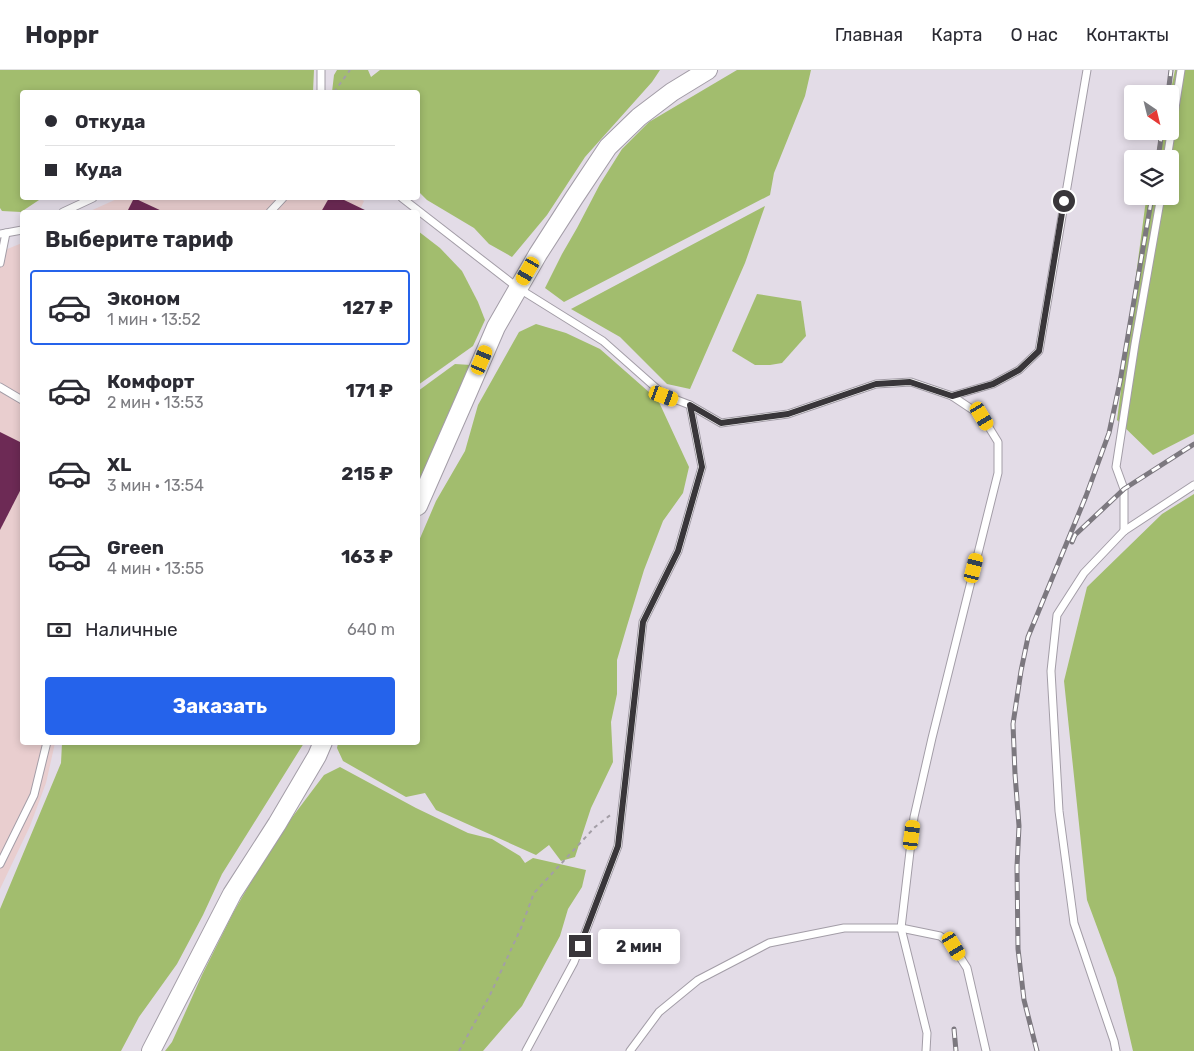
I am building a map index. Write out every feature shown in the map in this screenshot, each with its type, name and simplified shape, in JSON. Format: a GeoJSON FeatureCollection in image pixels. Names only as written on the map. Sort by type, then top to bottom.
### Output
{"type":"FeatureCollection","features":[{"type":"Feature","properties":{"kind":"street"},"geometry":{"type":"LineString","coordinates":[[420,501],[496,328],[538,254],[608,147],[639,117],[672,92],[708,70]]}},
{"type":"Feature","properties":{"kind":"street"},"geometry":{"type":"LineString","coordinates":[[151,1051],[232,894],[277,824],[322,745]]}},
{"type":"Feature","properties":{"kind":"lane"},"geometry":{"type":"LineString","coordinates":[[321,70],[321,90]]}},
{"type":"Feature","properties":{"kind":"lane"},"geometry":{"type":"LineString","coordinates":[[952,396],[993,384],[1019,370],[1039,351],[1087,70]]}},
{"type":"Feature","properties":{"kind":"lane"},"geometry":{"type":"LineString","coordinates":[[1168,150],[1181,70]]}},
{"type":"Feature","properties":{"kind":"lane"},"geometry":{"type":"LineString","coordinates":[[66,210],[89,200]]}},
{"type":"Feature","properties":{"kind":"lane"},"geometry":{"type":"LineString","coordinates":[[272,210],[281,200]]}},
{"type":"Feature","properties":{"kind":"lane"},"geometry":{"type":"LineString","coordinates":[[405,200],[417,210]]}},
{"type":"Feature","properties":{"kind":"lane"},"geometry":{"type":"LineString","coordinates":[[1124,531],[1124,489],[1116,467],[1159,205]]}},
{"type":"Feature","properties":{"kind":"lane"},"geometry":{"type":"LineString","coordinates":[[420,212],[518,288],[603,341],[664,396],[690,405],[721,423],[788,414],[876,384],[910,382],[952,396],[982,416],[998,442],[998,473],[914,817],[901,928],[927,1033],[926,1051]]}},
{"type":"Feature","properties":{"kind":"lane"},"geometry":{"type":"LineString","coordinates":[[0,263],[3,234],[20,230]]}},
{"type":"Feature","properties":{"kind":"lane"},"geometry":{"type":"LineString","coordinates":[[0,387],[20,399]]}},
{"type":"Feature","properties":{"kind":"lane"},"geometry":{"type":"LineString","coordinates":[[526,1051],[574,962],[618,846],[643,622],[678,551],[702,467],[690,405]]}},
{"type":"Feature","properties":{"kind":"lane"},"geometry":{"type":"LineString","coordinates":[[1116,1051],[1074,923],[1059,811],[1051,671],[1057,616],[1084,572],[1124,531],[1194,485]]}},
{"type":"Feature","properties":{"kind":"lane"},"geometry":{"type":"LineString","coordinates":[[0,864],[34,795],[46,745]]}},
{"type":"Feature","properties":{"kind":"lane"},"geometry":{"type":"LineString","coordinates":[[630,1051],[659,1012],[698,980],[769,943],[844,928],[901,928],[940,936],[954,946],[967,968],[986,1051]]}},
{"type":"Feature","properties":{"kind":"path"},"geometry":{"type":"LineString","coordinates":[[335,90],[350,70]]}},
{"type":"Feature","properties":{"kind":"path"},"geometry":{"type":"LineString","coordinates":[[459,1051],[490,997],[521,928],[534,893],[596,827],[623,805]]}},
{"type":"Feature","properties":{"kind":"shaded area"},"geometry":{"type":"Polygon","coordinates":[[[115,200],[364,201],[360,210],[92,210],[115,200]]]}},
{"type":"Feature","properties":{"kind":"shaded area"},"geometry":{"type":"Polygon","coordinates":[[[20,244],[20,745],[55,745],[46,783],[30,826],[0,889],[0,252],[20,244]]]}},
{"type":"Feature","properties":{"kind":"green space"},"geometry":{"type":"Polygon","coordinates":[[[0,70],[314,70],[313,90],[20,90],[20,200],[39,200],[24,210],[20,210],[20,212],[2,211],[0,208],[0,70]]]}},
{"type":"Feature","properties":{"kind":"green space"},"geometry":{"type":"Polygon","coordinates":[[[337,70],[368,70],[371,77],[380,70],[660,70],[652,82],[585,157],[547,215],[512,257],[489,244],[474,228],[427,200],[420,193],[420,90],[332,90],[334,75],[337,70]]]}},
{"type":"Feature","properties":{"kind":"green space"},"geometry":{"type":"Polygon","coordinates":[[[737,70],[811,70],[805,96],[774,173],[770,195],[564,302],[545,288],[600,184],[622,149],[649,122],[737,70]]]}},
{"type":"Feature","properties":{"kind":"green space"},"geometry":{"type":"Polygon","coordinates":[[[1175,70],[1194,70],[1194,434],[1153,455],[1117,420],[1145,205],[1179,205],[1179,150],[1157,150],[1159,140],[1179,140],[1179,85],[1172,85],[1175,70]]]}},
{"type":"Feature","properties":{"kind":"green space"},"geometry":{"type":"Polygon","coordinates":[[[765,206],[745,263],[690,389],[667,384],[620,337],[571,309],[765,206]]]}},
{"type":"Feature","properties":{"kind":"green space"},"geometry":{"type":"Polygon","coordinates":[[[420,233],[440,248],[462,271],[478,302],[485,320],[473,346],[420,384],[420,233]]]}},
{"type":"Feature","properties":{"kind":"green space"},"geometry":{"type":"Polygon","coordinates":[[[757,294],[801,301],[806,336],[782,363],[755,365],[732,351],[757,294]]]}},
{"type":"Feature","properties":{"kind":"green space"},"geometry":{"type":"Polygon","coordinates":[[[536,324],[566,333],[600,349],[658,400],[689,467],[683,493],[663,521],[644,570],[617,660],[617,694],[611,722],[613,762],[591,808],[575,857],[561,861],[549,845],[536,855],[436,810],[425,793],[406,797],[343,761],[337,748],[338,745],[420,745],[420,538],[436,501],[465,451],[478,405],[519,332],[536,324]]]}},
{"type":"Feature","properties":{"kind":"green space"},"geometry":{"type":"Polygon","coordinates":[[[455,364],[471,365],[420,481],[420,390],[455,364]]]}},
{"type":"Feature","properties":{"kind":"green space"},"geometry":{"type":"Polygon","coordinates":[[[1194,494],[1194,1051],[1133,1051],[1116,978],[1087,900],[1064,681],[1087,587],[1162,514],[1194,494]]]}},
{"type":"Feature","properties":{"kind":"green space"},"geometry":{"type":"Polygon","coordinates":[[[62,745],[303,745],[222,874],[177,964],[139,1017],[121,1051],[0,1051],[0,909],[61,763],[62,745]]]}},
{"type":"Feature","properties":{"kind":"green space"},"geometry":{"type":"Polygon","coordinates":[[[340,767],[416,808],[468,833],[492,839],[520,856],[525,863],[533,858],[586,870],[582,887],[568,909],[560,936],[522,1006],[483,1051],[165,1051],[172,1042],[202,975],[233,913],[275,840],[324,775],[340,767]]]}},
{"type":"Feature","properties":{"kind":"building"},"geometry":{"type":"Polygon","coordinates":[[[133,200],[138,200],[160,210],[128,210],[133,200]]]}},
{"type":"Feature","properties":{"kind":"building"},"geometry":{"type":"Polygon","coordinates":[[[328,200],[344,200],[365,210],[322,210],[328,200]]]}},
{"type":"Feature","properties":{"kind":"building"},"geometry":{"type":"Polygon","coordinates":[[[0,432],[20,442],[20,491],[0,530],[0,432]]]}},
{"type":"Feature","properties":{"kind":"railway"},"geometry":{"type":"LineString","coordinates":[[1169,85],[1171,70]]}},
{"type":"Feature","properties":{"kind":"railway"},"geometry":{"type":"LineString","coordinates":[[1159,150],[1161,140]]}},
{"type":"Feature","properties":{"kind":"railway"},"geometry":{"type":"LineString","coordinates":[[1037,1051],[1024,1000],[1018,949],[1017,867],[1019,826],[1013,724],[1028,637],[1086,496],[1109,433],[1120,382],[1150,205]]}},
{"type":"Feature","properties":{"kind":"railway"},"geometry":{"type":"LineString","coordinates":[[1072,542],[1075,535],[1124,489],[1194,444]]}},
{"type":"Feature","properties":{"kind":"railway"},"geometry":{"type":"LineString","coordinates":[[954,1029],[956,1051]]}},
{"type":"Feature","properties":{"kind":"route"},"geometry":{"type":"LineString","coordinates":[[580,946],[618,846],[643,622],[678,551],[702,467],[690,405],[721,423],[788,414],[876,384],[910,382],[952,396],[993,384],[1019,370],[1039,351],[1064,201]]}}]}
